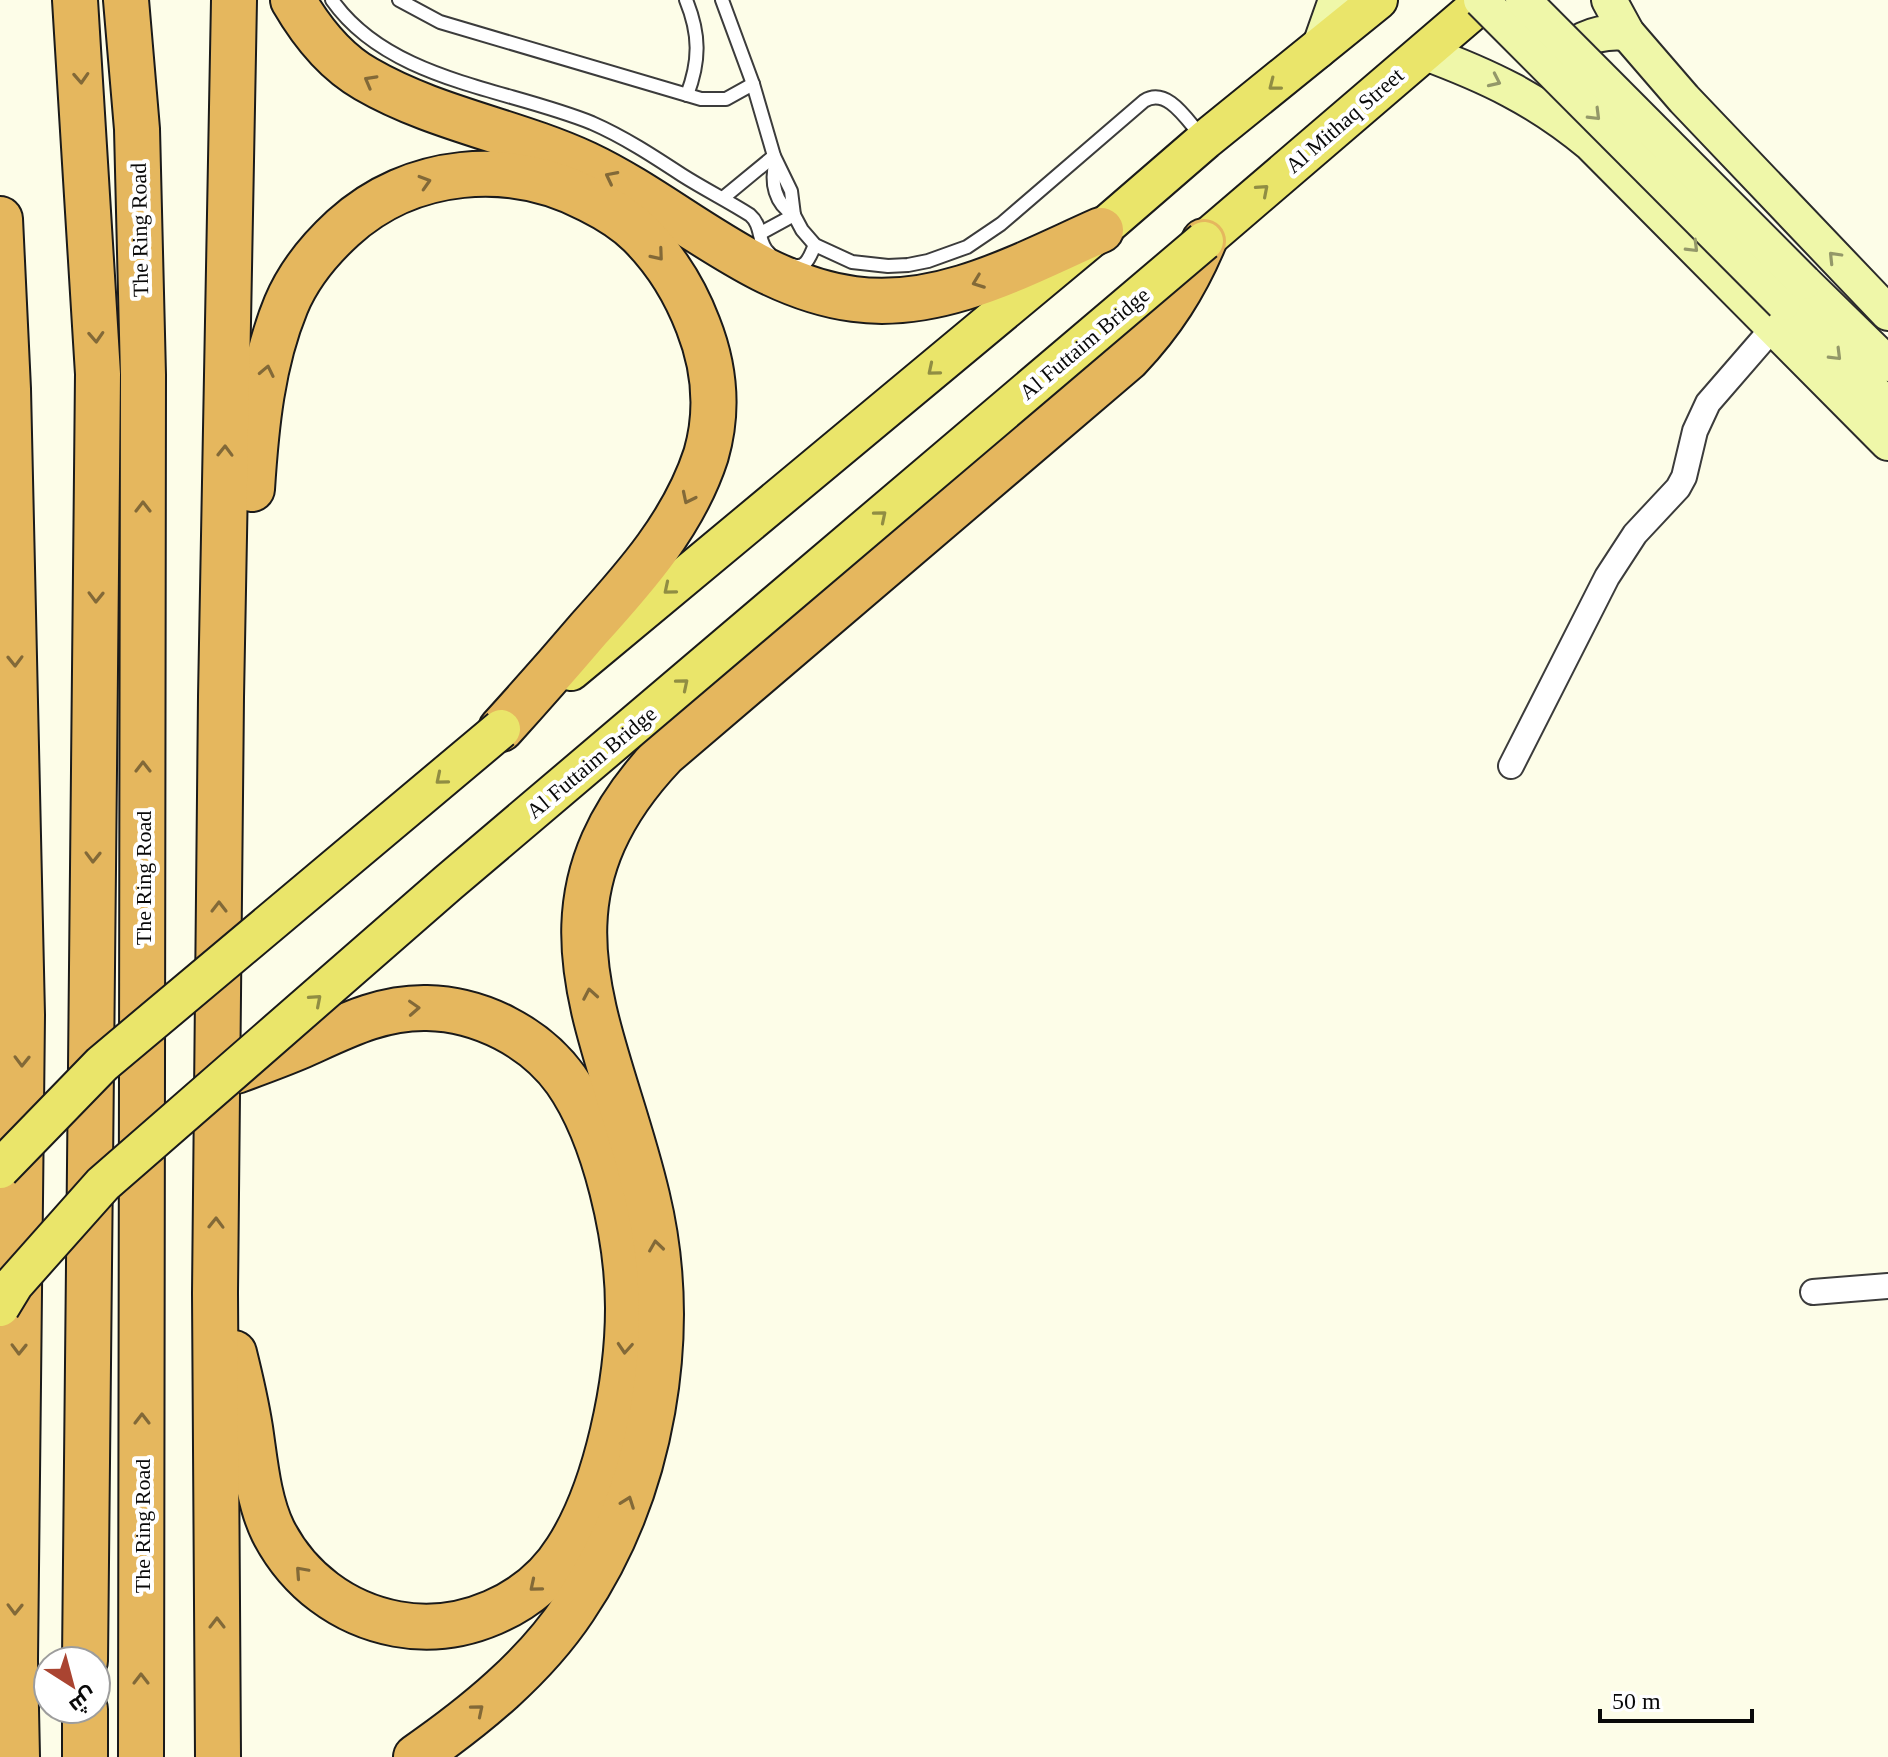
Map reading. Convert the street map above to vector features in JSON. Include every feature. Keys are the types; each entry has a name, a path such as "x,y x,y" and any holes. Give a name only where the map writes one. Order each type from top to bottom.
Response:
{"highway":[{"path":"75,0 98,374 85,1645"},
{"name":"The Ring Road","path":"126,0 137,129 143,375 141,1757"},
{"path":"218,1757 215,1293 221,697 234,0"},
{"path":"293,0 317,36 340,61 364,79 439,113 582,163 622,182 761,269 819,292 882,301 953,292 1101,230"},
{"path":"221,697 246,561 256,435 264,382 273,341 300,278 325,244 349,222 370,205 401,190 459,175 520,175 552,183 610,211 639,232 666,263 689,301 710,359 714,423 692,490 657,549 501,729"},
{"path":"0,219 10,434 22,1015 15,1661 17,1757"},
{"path":"416,1757 512,1681 573,1610 599,1568 621,1522 647,1438 660,1348 657,1252 648,1197 592,1007 583,935 595,861 610,828 625,800 664,754 1128,358 1173,304 1204,241"},
{"path":"0,948 22,1015"},
{"path":"215,1293 243,1392 262,1493 272,1528 289,1559 314,1585 343,1606 376,1620 423,1627 447,1626 482,1618 515,1602 543,1580 566,1552 597,1483 614,1421 623,1382 628,1308 624,1243 610,1185 593,1135 573,1092 544,1055 505,1029 461,1012 429,1008 398,1009 367,1016 236,1071"},
{"path":"85,1725 85,1757"}],"main road":[{"path":"1318,51 1336,0"},
{"path":"5,1160 102,1064 1205,140 1378,0"},
{"path":"1483,0 1888,406"},
{"name":"Al Mithaq Street","path":"1204,241 1483,0"},
{"path":"1523,0 1787,304 1888,443"},
{"path":"1609,0 1627,33 1684,99 1888,313"},
{"path":"1547,109 1551,74 1564,53 1599,33 1627,33"},
{"path":"1423,52 1498,82 1547,109 1787,304 1888,364"},
{"name":"Al Futtaim Bridge","path":"0,1307 14,1284 103,1184 448,883 1204,241"}],"street":[{"path":"1511,766 1607,577 1635,534 1684,477 1695,431 1708,403 1787,304"},
{"path":"1813,1292 1888,1286"}],"lane":[{"path":"332,0 363,34 390,53 420,68 589,122 632,143 756,221 767,253 795,267 805,264 815,245"},
{"path":"399,0 440,22 710,101 735,95 753,84"},
{"path":"686,0 698,38 696,67 687,95"},
{"path":"722,0 753,84 775,159 773,174 780,202 794,215 815,245 852,262 888,266 928,261 967,247 1001,224 1144,101 1154,96 1165,98 1205,140"},
{"path":"723,198 775,159"},
{"path":"761,233 794,215"}]}
